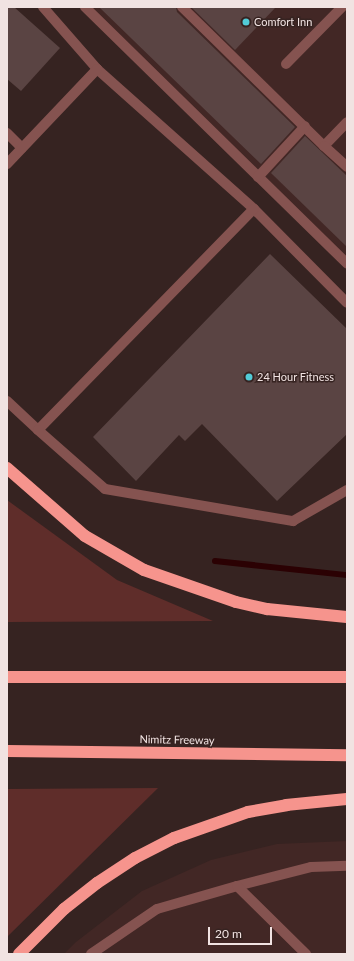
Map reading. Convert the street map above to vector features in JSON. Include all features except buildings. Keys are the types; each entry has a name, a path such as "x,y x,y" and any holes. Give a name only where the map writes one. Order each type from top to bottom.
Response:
{"highway":[{"path":"7,468 85,536 144,570 236,602 274,609 347,617"},
{"path":"7,677 347,677"},
{"name":"Nimitz Freeway","path":"7,751 347,754"},
{"path":"19,954 64,910 96,883 135,858 174,838 248,812 286,805 347,799"}],"lane":[{"path":"43,7 97,69 254,209 347,304"},
{"path":"85,7 347,264"},
{"path":"182,7 347,167"},
{"path":"286,64 342,7"},
{"path":"7,164 97,69"},
{"path":"324,146 347,122"},
{"path":"258,177 305,126"},
{"path":"7,133 22,148"},
{"path":"38,430 254,209"},
{"path":"7,401 105,489 293,521 347,490"},
{"path":"91,954 157,909 311,867 347,866"},
{"path":"237,886 306,954"}],"shaded area":[{"path":"82,7 347,7 347,265"},
{"path":"7,500 117,580 213,621 7,622"},
{"path":"158,788 7,937 7,789"},
{"path":"347,841 347,954 64,954 76,942 142,891 211,860 277,844"}],"waterway":[{"path":"215,561 347,575"}],"place":[{"name":"Comfort Inn","path":"246,22"},
{"name":"24 Hour Fitness","path":"249,377"}]}
